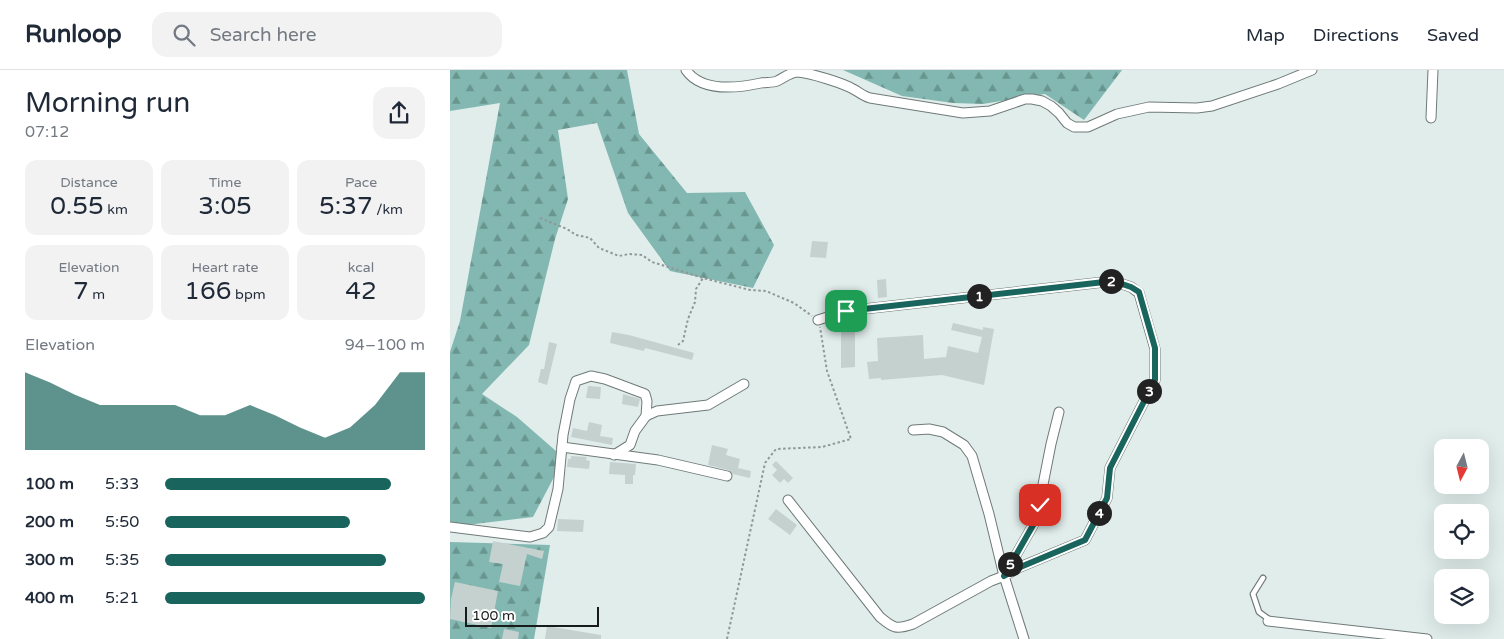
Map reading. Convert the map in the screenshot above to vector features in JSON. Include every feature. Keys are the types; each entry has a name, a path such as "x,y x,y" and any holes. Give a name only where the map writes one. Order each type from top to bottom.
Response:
{"street":[{"path":"686,70 696,80 718,87 739,87 776,82 789,74 799,72 852,88 863,96 870,98 963,113 990,111 1025,100 1036,100 1055,109 1067,123 1081,128 1097,124 1118,114 1150,107 1197,108 1212,106 1278,84 1312,70"},
{"path":"1431,118 1433,70"},
{"path":"788,500 880,617 891,626 901,628 1018,568 1085,540 1107,498 1110,468 1155,380 1155,348 1139,292 1113,281 846,311 818,320"},
{"path":"450,528 530,537 543,533 549,527 556,498 570,399 576,381 591,376 605,379 645,394 647,400 646,416 636,431 630,445 614,455"},
{"path":"646,416 657,411 708,404 744,384"},
{"path":"1004,576 1036,520 1059,412"},
{"path":"913,430 929,429 943,432 964,445 972,456 1004,576 1024,639"},
{"path":"562,447 658,460 727,476"},
{"path":"1270,622 1427,639"}],"lane":[{"path":"1263,578 1253,594 1259,612 1270,622"}],"path":[{"path":"678,345 683,341 688,319 695,302 696,289 703,278"}],"green space":[{"path":"450,70 627,70 639,134 687,193 745,192 774,245 753,288 670,271 628,213 597,123 558,130 568,199 555,239 529,345 482,394 517,417 564,458 533,517 450,527 450,352 460,321 500,103 450,111"},
{"path":"843,70 1122,70 1084,120 1045,94 983,104 953,103 902,96"},
{"path":"450,542 550,545 534,639 450,639"}],"building":[{"path":"812,241 828,242 826,258 810,257"},
{"path":"886,279 887,297 878,298 877,280"},
{"path":"953,323 983,330 983,327 994,329 984,385 942,375 881,380 881,378 869,379 867,362 878,361 877,338 923,335 924,359 946,357 948,346 978,353 982,337 951,330"},
{"path":"841,327 855,327 855,367 841,368"},
{"path":"612,332 694,353 692,360 645,348 644,351 610,343"},
{"path":"549,342 557,344 547,385 538,382 541,369 544,369"},
{"path":"588,386 601,387 600,399 586,398"},
{"path":"623,394 640,399 638,407 622,404"},
{"path":"589,422 602,425 600,436 613,438 612,445 571,437 573,428 587,431"},
{"path":"712,445 728,449 726,455 740,459 738,468 751,471 750,478 708,465"},
{"path":"571,456 587,457 586,460 590,461 589,469 567,467 568,459 571,459"},
{"path":"776,461 793,478 788,483 784,479 780,483 772,475 777,470 772,465"},
{"path":"610,462 636,464 633,484 625,484 625,475 609,474"},
{"path":"776,509 797,525 790,535 768,519"},
{"path":"558,519 584,520 583,532 557,531"},
{"path":"493,541 544,551 542,559 527,554 520,586 499,582 503,564 489,562"},
{"path":"455,582 498,591 491,628 450,619 451,599"},
{"path":"547,626 601,635 601,639 545,639"},
{"path":"504,629 519,632 518,639 502,639"}],"route":[{"path":"846,311 1113,281 1139,292 1155,348 1155,380 1110,468 1107,498 1085,540 1018,568 1004,576 1036,520 1040,505"}]}
